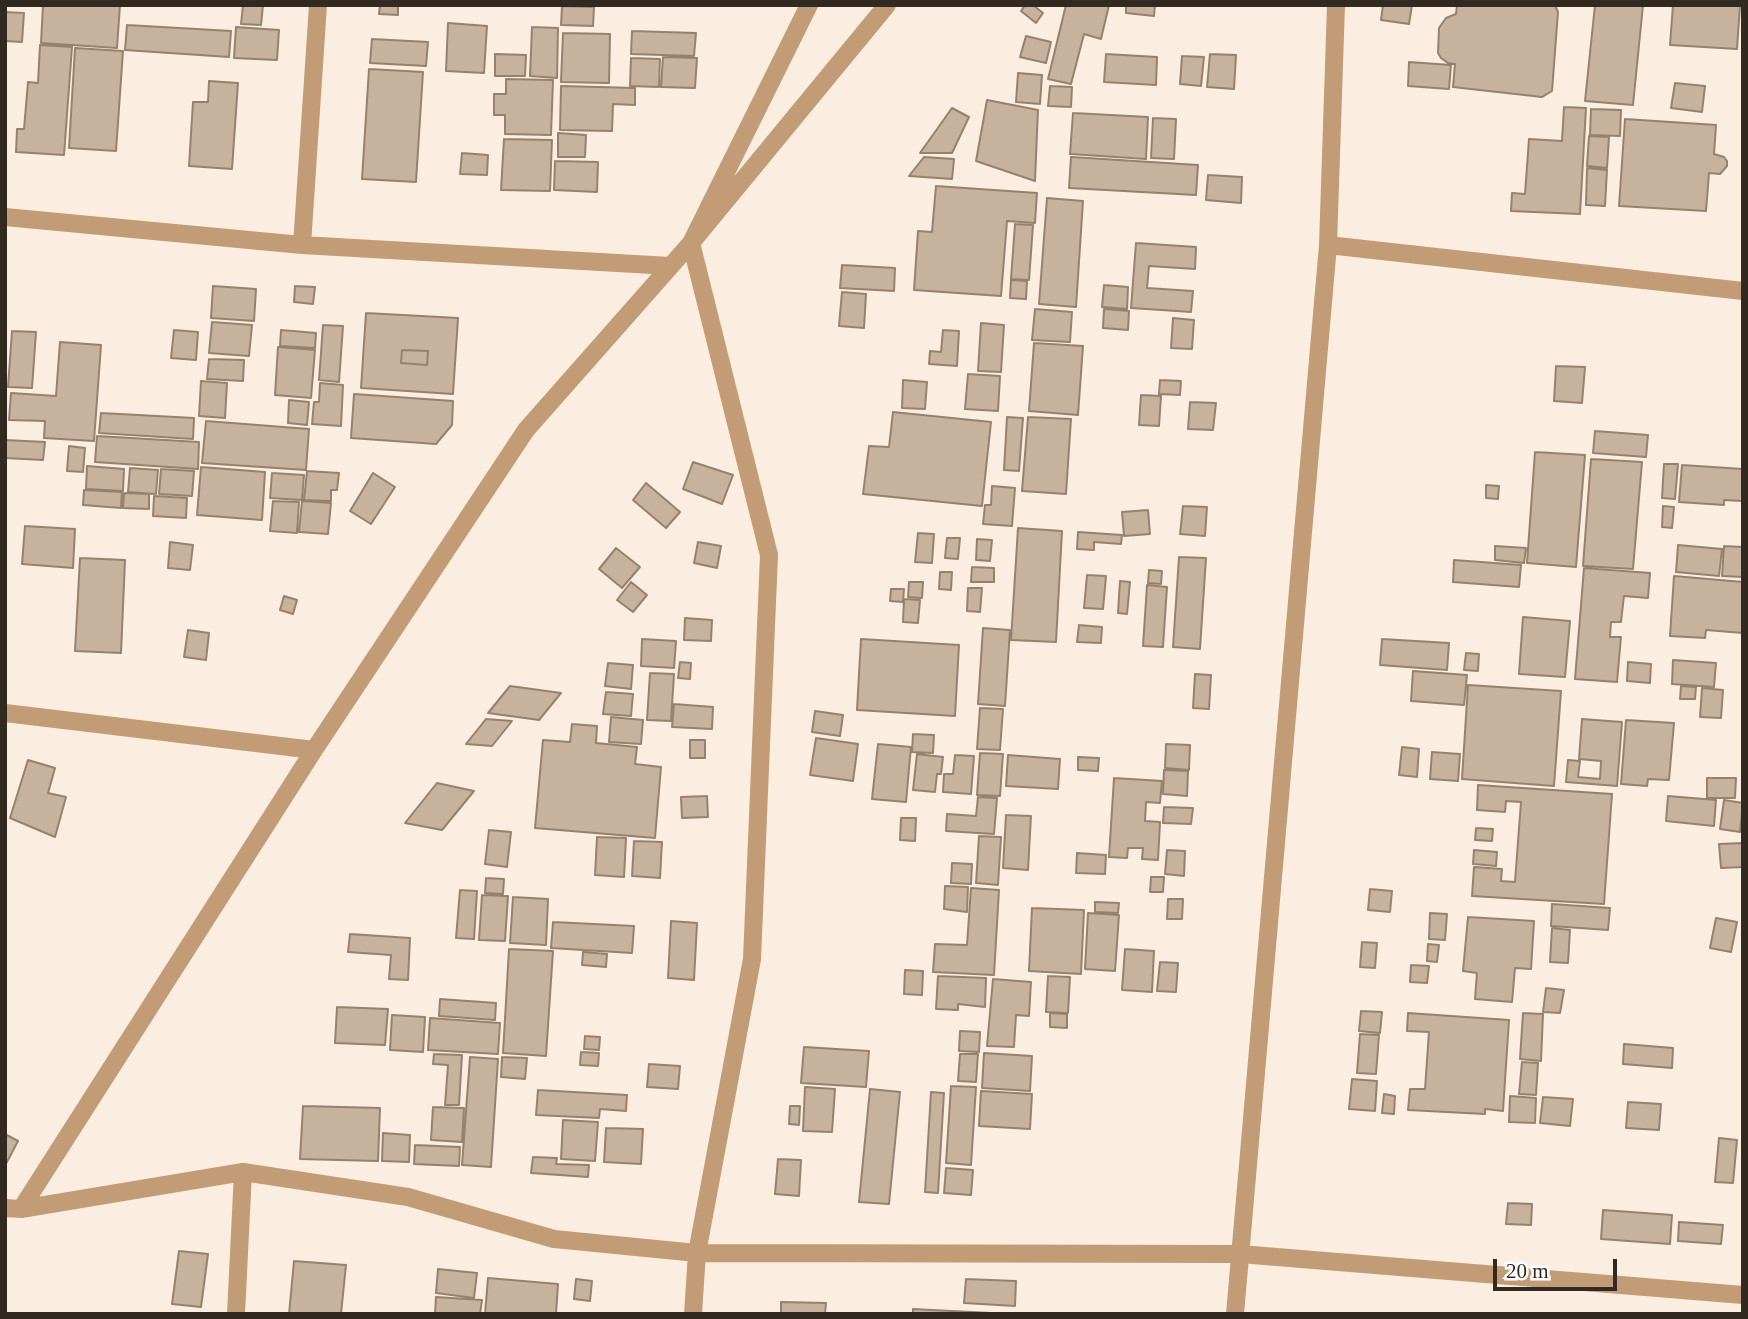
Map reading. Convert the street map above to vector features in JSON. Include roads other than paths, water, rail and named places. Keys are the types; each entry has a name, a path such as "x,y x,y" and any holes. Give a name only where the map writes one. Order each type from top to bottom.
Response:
{"street":[{"path":"302,245 318,5"},
{"path":"693,1314 696,1253 751,959 769,555 691,243 809,5"},
{"path":"13,1208 526,430 691,243 887,5"},
{"path":"1236,1314 1328,245 1336,5"},
{"path":"5,217 302,245 670,266"},
{"path":"1328,245 1743,291"},
{"path":"5,713 314,750"},
{"path":"236,1314 243,1172"},
{"path":"13,1208 243,1172 408,1197 554,1239 696,1253 1240,1254 1743,1295"}]}
